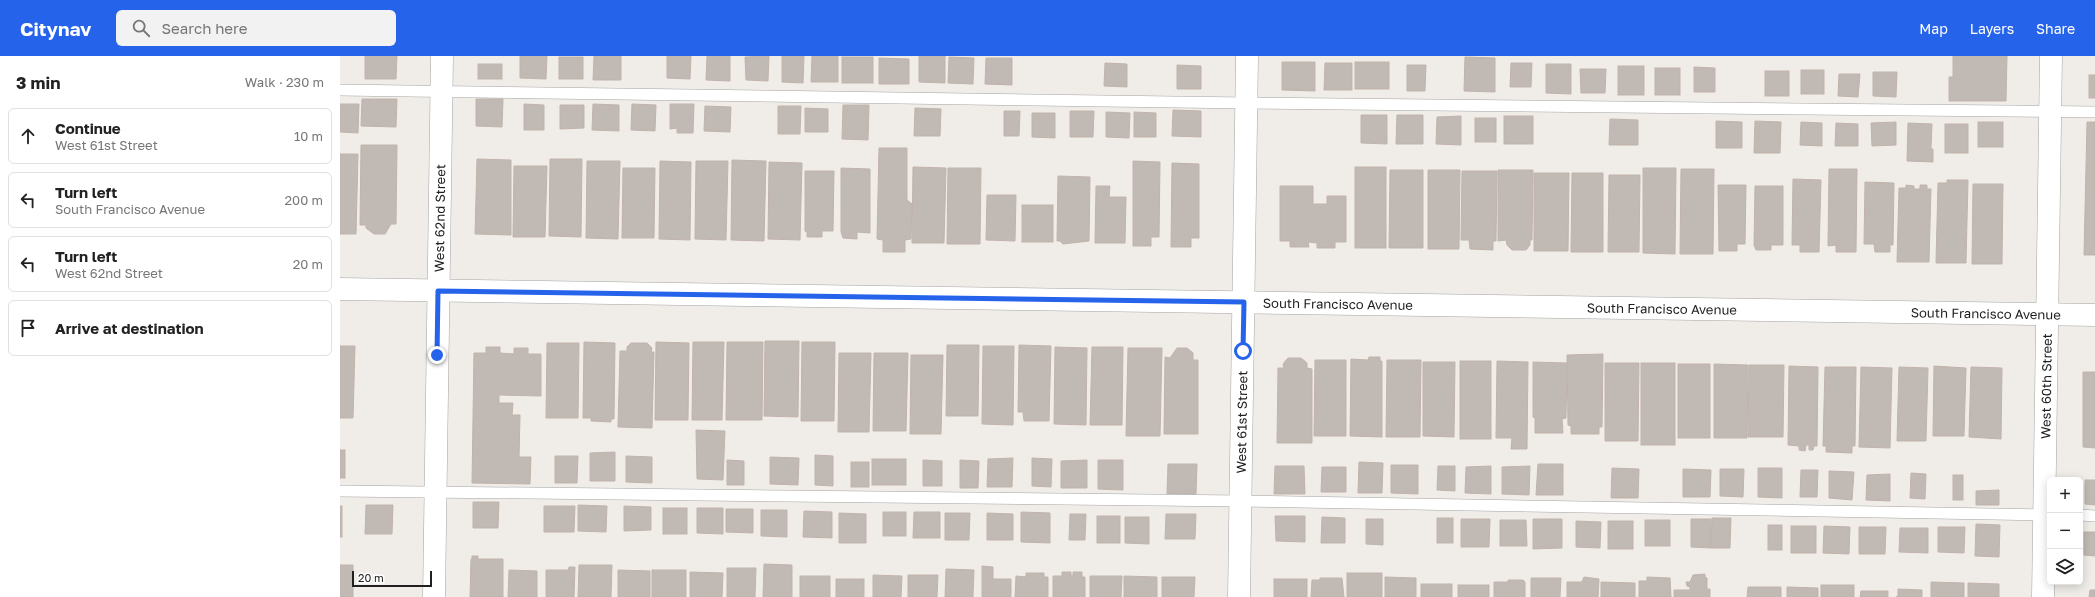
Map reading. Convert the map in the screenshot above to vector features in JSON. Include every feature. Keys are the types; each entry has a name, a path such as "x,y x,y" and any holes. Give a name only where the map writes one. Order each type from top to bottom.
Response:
{"street":[{"name":"West 62nd Street","path":"434,597 442,56"},
{"name":"West 61st Street","path":"1239,597 1247,56"},
{"name":"West 60th Street","path":"2047,513 2047,314 2051,56"},
{"name":"South Francisco Avenue","path":"340,289 2095,315"},
{"name":"West 60th Street","path":"2043,597 2047,515"}],"lane":[{"path":"340,90 1246,103 2095,112"},
{"path":"340,491 1241,501 2047,515"},
{"path":"2083,515 2095,516"}],"building":[{"path":"365,56 397,56 396,79 365,79"},
{"path":"520,56 547,56 546,79 520,78"},
{"path":"594,56 621,56 621,80 593,80"},
{"path":"667,56 691,56 690,79 667,78"},
{"path":"707,56 730,56 730,81 706,80"},
{"path":"769,56 768,81 746,80 745,57"},
{"path":"782,56 804,56 803,83 782,82"},
{"path":"812,56 838,56 838,82 811,82"},
{"path":"919,56 945,56 945,83 919,82"},
{"path":"1953,56 2007,56 2006,101 1949,101 1949,77 1953,77"},
{"path":"559,57 583,57 583,79 559,79"},
{"path":"842,57 873,57 873,83 842,83"},
{"path":"949,57 974,58 973,84 948,83"},
{"path":"1465,57 1495,58 1495,92 1464,91"},
{"path":"879,58 909,59 909,84 879,84"},
{"path":"986,58 1012,58 1012,85 985,84"},
{"path":"1282,62 1315,62 1315,91 1282,90"},
{"path":"1355,62 1389,62 1389,89 1355,89"},
{"path":"1105,63 1127,64 1127,87 1104,86"},
{"path":"1325,63 1352,63 1352,90 1324,90"},
{"path":"1511,63 1532,63 1531,87 1510,87"},
{"path":"478,64 502,64 502,79 478,79"},
{"path":"1546,64 1571,64 1571,94 1546,93"},
{"path":"1177,65 1201,66 1201,89 1177,89"},
{"path":"1407,65 1426,65 1425,91 1407,91"},
{"path":"1618,66 1644,66 1644,95 1618,95"},
{"path":"1694,67 1715,68 1715,92 1694,92"},
{"path":"1655,68 1680,68 1680,95 1655,95"},
{"path":"1580,69 1606,69 1605,93 1581,93"},
{"path":"1801,70 1824,70 1824,94 1801,94"},
{"path":"1765,71 1789,71 1789,96 1765,96"},
{"path":"1873,72 1897,72 1896,97 1873,96"},
{"path":"1839,74 1860,74 1858,97 1838,96"},
{"path":"2089,75 2095,75 2095,98 2089,98"},
{"path":"362,99 397,99 396,127 361,126"},
{"path":"476,99 503,99 502,127 476,126"},
{"path":"340,104 359,104 358,133 340,132"},
{"path":"524,104 544,105 544,130 524,130"},
{"path":"593,104 619,105 619,131 592,130"},
{"path":"632,104 656,105 655,131 631,130"},
{"path":"670,104 694,104 693,133 677,133 677,128 670,129"},
{"path":"560,105 584,105 584,128 560,129"},
{"path":"843,105 869,105 868,140 842,139"},
{"path":"705,106 731,107 730,132 704,131"},
{"path":"778,106 801,106 800,134 778,134"},
{"path":"805,108 828,109 828,132 805,132"},
{"path":"915,108 941,109 940,136 914,136"},
{"path":"1173,110 1201,111 1201,137 1172,136"},
{"path":"1004,111 1020,111 1019,136 1004,136"},
{"path":"1070,111 1094,111 1093,137 1070,137"},
{"path":"1106,112 1130,113 1129,138 1106,137"},
{"path":"1134,112 1156,113 1156,137 1134,137"},
{"path":"1032,113 1055,113 1055,138 1032,137"},
{"path":"1361,115 1387,115 1387,144 1361,143"},
{"path":"1397,115 1423,115 1423,144 1396,144"},
{"path":"1461,116 1461,145 1436,144 1437,117"},
{"path":"1504,116 1533,116 1533,144 1504,144"},
{"path":"1475,118 1496,118 1496,142 1475,142"},
{"path":"1610,119 1638,120 1638,145 1609,145"},
{"path":"1716,121 1742,122 1742,148 1716,148"},
{"path":"1755,121 1781,122 1780,153 1754,153"},
{"path":"1801,122 1822,123 1822,146 1800,145"},
{"path":"1896,122 1896,145 1872,146 1871,123"},
{"path":"1978,122 2003,122 2003,147 1978,147"},
{"path":"2087,122 2095,122 2095,255 2084,255"},
{"path":"1836,123 1858,124 1858,146 1835,146"},
{"path":"1908,123 1932,124 1931,149 1933,149 1933,162 1907,161"},
{"path":"1945,124 1968,124 1968,153 1945,153"},
{"path":"361,145 397,145 396,224 391,224 385,234 374,234 366,228 366,225 360,225"},
{"path":"879,148 907,148 907,200 912,204 911,239 905,240 905,252 883,252 883,240 877,239"},
{"path":"340,154 358,154 356,234 340,234"},
{"path":"477,159 511,160 511,235 475,234"},
{"path":"550,159 582,159 581,237 549,236"},
{"path":"732,160 766,161 764,241 731,240"},
{"path":"587,161 620,161 618,239 586,238"},
{"path":"660,161 691,162 690,240 659,239"},
{"path":"696,161 728,161 726,240 695,239"},
{"path":"1133,161 1160,162 1159,237 1151,237 1151,246 1133,246"},
{"path":"769,162 802,163 800,240 768,239"},
{"path":"1172,163 1199,164 1199,238 1191,238 1191,247 1171,247"},
{"path":"514,166 547,166 545,237 513,237"},
{"path":"913,167 946,168 944,243 912,243"},
{"path":"1355,167 1386,167 1386,248 1355,248"},
{"path":"623,168 655,168 654,238 622,238"},
{"path":"841,168 870,169 870,233 857,232 857,239 843,238 841,232"},
{"path":"948,168 981,168 980,244 947,244"},
{"path":"1643,168 1676,168 1675,254 1643,253"},
{"path":"1681,169 1714,169 1713,254 1680,254"},
{"path":"1829,169 1857,169 1856,252 1836,252 1836,245 1828,246"},
{"path":"1390,170 1423,170 1423,248 1389,248"},
{"path":"1428,170 1460,170 1459,249 1428,249"},
{"path":"1498,170 1533,170 1532,240 1530,240 1530,245 1526,250 1512,250 1507,245 1506,240 1498,241"},
{"path":"805,171 834,171 833,231 822,231 822,237 807,237 807,232 805,231"},
{"path":"1462,171 1497,171 1496,241 1493,241 1493,250 1470,249 1469,240 1461,240"},
{"path":"1534,173 1569,173 1568,251 1534,251"},
{"path":"1572,173 1603,173 1603,252 1571,252"},
{"path":"1609,175 1640,175 1639,252 1608,252"},
{"path":"1058,176 1090,177 1089,241 1063,244 1060,241 1057,241"},
{"path":"1793,179 1821,180 1819,252 1800,252 1800,245 1792,245"},
{"path":"1947,180 1968,180 1966,263 1936,263 1938,183 1947,183"},
{"path":"1865,182 1894,183 1893,245 1890,245 1890,252 1875,252 1874,244 1864,244"},
{"path":"1973,184 2003,184 2002,264 1972,264"},
{"path":"1718,185 1746,185 1745,244 1737,244 1737,251 1719,251"},
{"path":"1906,185 1914,186 1914,189 1920,189 1920,185 1927,185 1927,189 1931,189 1929,262 1897,262 1899,188 1906,188"},
{"path":"1096,186 1110,186 1109,197 1126,197 1125,243 1095,243"},
{"path":"1280,186 1313,186 1313,204 1327,204 1327,196 1346,196 1346,242 1335,242 1335,248 1317,248 1317,243 1308,242 1309,247 1290,247 1290,241 1280,241"},
{"path":"1755,186 1783,186 1783,245 1771,245 1771,250 1756,250 1754,245"},
{"path":"987,195 1016,195 1015,241 986,240"},
{"path":"1022,205 1053,205 1053,242 1022,242"},
{"path":"765,341 799,341 798,417 764,416"},
{"path":"584,342 615,343 614,419 611,419 611,422 591,421 591,418 583,418"},
{"path":"656,342 689,343 688,420 655,420"},
{"path":"693,342 724,342 722,420 692,420"},
{"path":"727,342 763,342 762,420 726,420"},
{"path":"802,342 835,342 834,421 801,421"},
{"path":"547,343 579,343 578,418 546,418"},
{"path":"631,343 647,343 652,348 651,352 654,352 652,428 618,427 620,351 627,351 627,347"},
{"path":"947,345 979,345 978,416 946,416"},
{"path":"1019,345 1051,346 1049,421 1024,421 1023,412 1018,412"},
{"path":"340,346 355,346 353,418 340,418"},
{"path":"983,346 1014,346 1013,425 982,424"},
{"path":"486,347 500,347 500,353 514,354 514,348 528,348 528,354 541,354 541,396 499,395 499,403 513,403 512,415 520,415 519,457 531,457 530,484 472,483 474,353 486,353"},
{"path":"1055,347 1087,348 1086,425 1054,424"},
{"path":"1092,347 1123,347 1122,425 1090,425"},
{"path":"1128,348 1162,348 1160,436 1126,436"},
{"path":"1177,348 1187,348 1193,353 1193,360 1198,360 1198,434 1164,434 1165,357 1170,358"},
{"path":"839,353 871,353 869,432 838,432"},
{"path":"874,353 908,353 906,431 873,431"},
{"path":"1603,354 1602,427 1599,427 1599,434 1571,434 1571,426 1568,425 1567,355"},
{"path":"911,355 943,355 941,434 910,434"},
{"path":"1369,357 1380,357 1380,361 1382,361 1382,437 1350,436 1351,359 1368,360"},
{"path":"1288,358 1301,358 1307,363 1307,368 1312,369 1312,443 1277,443 1278,368 1284,368 1283,364"},
{"path":"1315,360 1346,360 1346,436 1314,436"},
{"path":"1387,360 1421,360 1420,437 1386,437"},
{"path":"1460,361 1491,361 1491,439 1460,439"},
{"path":"1497,361 1528,362 1527,449 1511,449 1512,438 1496,438"},
{"path":"1423,362 1455,362 1454,437 1423,436"},
{"path":"1533,362 1567,363 1566,418 1562,419 1563,433 1535,433 1535,418 1533,417"},
{"path":"1605,363 1639,363 1638,441 1605,441"},
{"path":"1641,363 1675,363 1675,445 1641,445"},
{"path":"1678,364 1710,364 1710,438 1678,438"},
{"path":"1714,364 1748,365 1747,438 1714,438"},
{"path":"1749,365 1784,365 1783,437 1748,437"},
{"path":"1789,366 1818,367 1817,446 1814,446 1813,450 1809,450 1809,445 1806,445 1805,451 1799,450 1799,446 1788,445"},
{"path":"1934,366 1966,368 1964,436 1933,436"},
{"path":"1825,367 1856,367 1855,446 1852,446 1852,453 1826,452 1826,446 1823,446"},
{"path":"1861,367 1892,368 1890,448 1859,447"},
{"path":"1899,367 1928,368 1926,441 1897,441"},
{"path":"1971,367 2002,368 2001,439 1969,437"},
{"path":"2083,372 2095,372 2095,448 2083,447"},
{"path":"696,430 725,431 723,480 697,479"},
{"path":"340,450 345,450 345,478 340,478"},
{"path":"615,452 615,481 590,481 590,453"},
{"path":"815,455 833,456 833,486 815,485"},
{"path":"555,456 578,456 577,483 555,483"},
{"path":"626,456 652,457 652,483 626,482"},
{"path":"770,457 799,458 798,485 770,484"},
{"path":"1013,458 1012,487 987,487 988,459"},
{"path":"1032,458 1052,459 1051,487 1032,486"},
{"path":"872,459 906,459 906,485 872,485"},
{"path":"727,460 744,461 744,485 727,485"},
{"path":"923,460 942,461 942,486 923,486"},
{"path":"960,460 979,461 978,488 960,488"},
{"path":"1087,460 1087,488 1061,488 1061,461"},
{"path":"1098,460 1123,460 1123,490 1098,489"},
{"path":"851,462 869,462 869,487 851,487"},
{"path":"1359,462 1383,463 1382,493 1358,493"},
{"path":"1168,464 1197,464 1196,494 1167,494"},
{"path":"1538,464 1563,464 1563,495 1536,495"},
{"path":"1391,465 1418,465 1418,494 1391,493"},
{"path":"1275,466 1304,466 1305,494 1274,494"},
{"path":"1438,466 1455,466 1455,491 1437,490"},
{"path":"1491,466 1491,494 1465,493 1466,467"},
{"path":"1530,466 1529,495 1502,494 1502,467"},
{"path":"1322,467 1346,467 1346,492 1321,492"},
{"path":"1612,468 1639,469 1638,498 1611,498"},
{"path":"1758,468 1782,468 1782,498 1758,497"},
{"path":"1683,469 1711,470 1710,497 1683,497"},
{"path":"1720,469 1744,469 1743,497 1720,496"},
{"path":"1801,470 1818,470 1817,497 1800,497"},
{"path":"1829,471 1854,472 1852,500 1829,498"},
{"path":"1911,473 1926,474 1925,499 1910,498"},
{"path":"1890,474 1890,501 1866,500 1867,475"},
{"path":"1953,475 1963,475 1963,500 1953,500"},
{"path":"2085,480 2095,480 2095,505 2085,504"},
{"path":"1999,490 1999,505 1976,505 1976,491"},
{"path":"473,502 499,502 498,528 473,528"},
{"path":"366,505 393,505 392,534 365,534"},
{"path":"578,505 607,506 606,532 578,531"},
{"path":"340,506 342,506 342,537 340,537"},
{"path":"544,506 575,506 574,532 544,532"},
{"path":"624,506 651,507 651,530 624,531"},
{"path":"663,508 687,508 687,534 663,534"},
{"path":"697,508 723,508 723,534 697,533"},
{"path":"726,509 753,509 753,533 726,532"},
{"path":"761,510 787,510 787,537 761,536"},
{"path":"804,511 832,512 832,538 803,537"},
{"path":"883,512 906,512 906,536 883,536"},
{"path":"914,512 940,512 940,538 913,538"},
{"path":"1021,512 1050,513 1050,543 1021,542"},
{"path":"839,513 866,514 866,543 839,543"},
{"path":"945,513 970,513 969,540 945,540"},
{"path":"987,513 1013,514 1013,540 987,540"},
{"path":"1070,514 1086,514 1085,540 1069,540"},
{"path":"1166,514 1196,514 1195,539 1165,539"},
{"path":"1097,516 1120,516 1120,543 1097,543"},
{"path":"1275,516 1305,516 1305,542 1276,541"},
{"path":"1125,517 1149,517 1149,544 1125,543"},
{"path":"1322,517 1345,518 1345,543 1321,543"},
{"path":"1437,518 1453,518 1453,543 1437,543"},
{"path":"1712,518 1731,518 1730,548 1711,548"},
{"path":"1366,519 1383,519 1383,545 1366,544"},
{"path":"1461,519 1490,519 1489,547 1461,547"},
{"path":"1533,519 1562,519 1562,548 1533,549"},
{"path":"1691,519 1711,519 1711,548 1691,547"},
{"path":"1500,520 1526,520 1527,546 1500,546"},
{"path":"1645,520 1670,520 1670,546 1645,546"},
{"path":"1576,521 1601,522 1600,548 1576,547"},
{"path":"1608,521 1633,521 1633,549 1608,549"},
{"path":"1976,524 2000,525 1999,557 1975,556"},
{"path":"1768,525 1782,525 1782,550 1768,550"},
{"path":"1791,526 1816,526 1816,553 1791,553"},
{"path":"1824,526 1850,527 1849,554 1823,553"},
{"path":"1859,527 1886,527 1885,554 1859,554"},
{"path":"1938,527 1965,527 1964,553 1938,552"},
{"path":"1900,528 1928,528 1928,553 1899,552"},
{"path":"2084,532 2095,532 2095,556 2084,555"},
{"path":"472,556 478,556 478,559 503,559 503,597 470,597"},
{"path":"764,564 792,565 792,597 763,597"},
{"path":"340,565 353,565 353,597 340,597"},
{"path":"579,565 612,565 611,597 578,597"},
{"path":"982,566 993,567 993,579 1011,579 1011,597 982,597"},
{"path":"569,567 575,567 574,597 546,597 546,570 568,570"},
{"path":"727,568 756,568 755,597 727,597"},
{"path":"946,569 974,570 973,597 945,597"},
{"path":"509,570 537,571 537,597 508,597"},
{"path":"618,570 650,571 650,597 618,597"},
{"path":"652,570 686,570 686,597 652,597"},
{"path":"690,572 723,573 722,597 690,597"},
{"path":"1062,572 1071,572 1071,576 1073,576 1073,572 1082,572 1082,577 1085,577 1085,597 1053,597 1053,576 1062,576"},
{"path":"1026,573 1044,573 1044,577 1048,577 1048,597 1015,597 1016,576 1026,577"},
{"path":"1347,573 1382,573 1382,597 1347,597"},
{"path":"1705,574 1705,577 1707,578 1707,589 1710,589 1710,597 1674,597 1674,590 1690,590 1690,587 1687,586 1686,582 1690,582 1693,575"},
{"path":"873,575 902,576 901,597 873,597"},
{"path":"908,575 938,575 937,597 908,597"},
{"path":"800,576 830,576 830,597 800,597"},
{"path":"1090,576 1122,576 1121,597 1090,597"},
{"path":"1124,576 1157,577 1157,597 1124,597"},
{"path":"1162,577 1195,577 1194,597 1162,597"},
{"path":"1385,577 1416,578 1416,597 1385,597"},
{"path":"1584,577 1599,579 1598,597 1567,597 1567,582 1582,582"},
{"path":"1647,577 1670,578 1671,597 1639,597 1639,581 1647,581"},
{"path":"1320,578 1342,578 1344,597 1311,597 1312,580 1320,580"},
{"path":"1531,578 1561,578 1560,597 1531,597"},
{"path":"836,579 864,579 864,597 836,597"},
{"path":"1274,579 1307,579 1307,597 1274,597"},
{"path":"1508,580 1523,580 1525,582 1525,597 1494,597 1494,582 1508,582"},
{"path":"1601,582 1635,583 1635,597 1601,597"},
{"path":"1931,582 1964,583 1964,597 1931,597"},
{"path":"1968,583 1999,584 1999,597 1968,597"},
{"path":"1421,584 1452,584 1452,597 1421,597"},
{"path":"1458,585 1489,585 1489,597 1458,597"},
{"path":"1821,585 1854,585 1854,597 1821,597"},
{"path":"1748,587 1781,587 1781,597 1747,597"},
{"path":"1787,587 1818,588 1818,597 1787,597"},
{"path":"1898,589 1922,590 1922,597 1896,597 1898,596"},
{"path":"2090,590 2095,590 2095,597 2089,597"},
{"path":"1861,591 1888,591 1888,597 1860,597"}],"route":[{"path":"437,355 438,291 1244,302 1243,351"}]}
